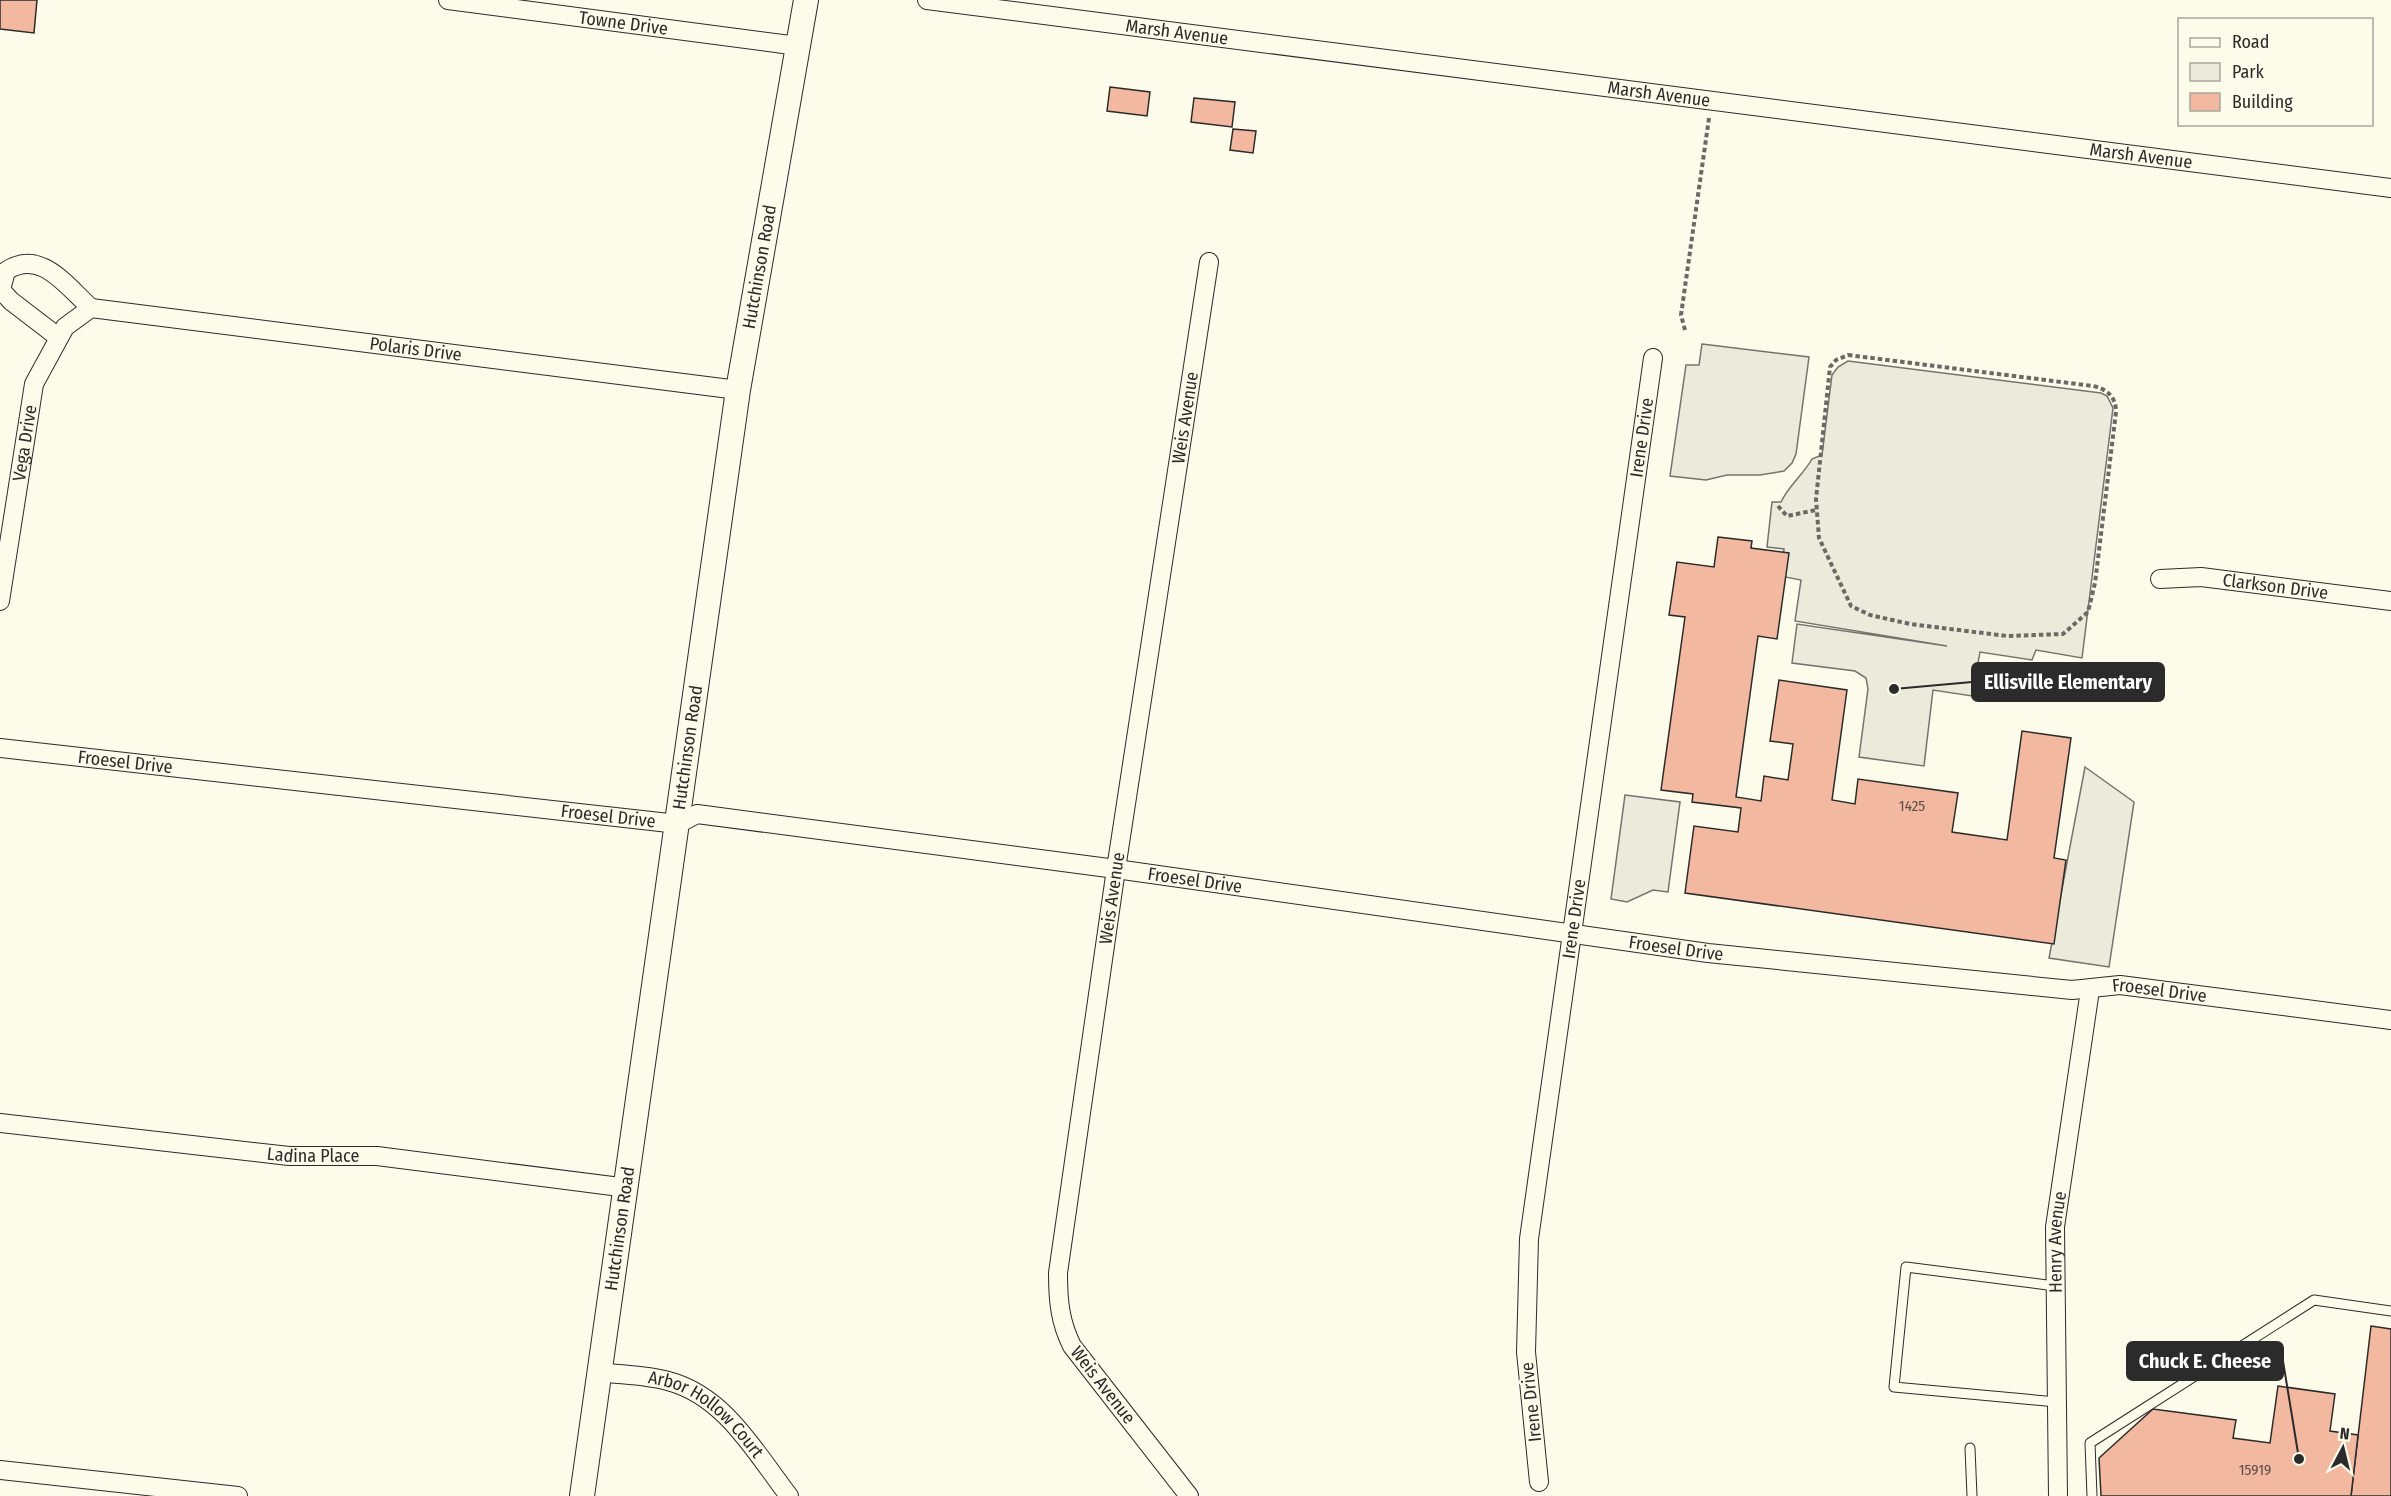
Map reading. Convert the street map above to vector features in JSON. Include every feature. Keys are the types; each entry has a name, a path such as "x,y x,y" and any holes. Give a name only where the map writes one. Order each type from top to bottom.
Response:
{"street":[{"name":"Towne Drive","path":"448,0 798,46"},
{"name":"Hutchinson Road","path":"582,1496 628,1188 738,390 806,0"},
{"name":"Marsh Avenue","path":"927,0 2391,188"},
{"path":"24,262 42,266 91,308 61,332 11,301 1,290 6,271 24,262"},
{"name":"Weis Avenue","path":"1189,1496 1072,1346 1062,1326 1058,1300 1058,1273 1116,869 1209,262"},
{"name":"Polaris Drive","path":"91,308 738,390"},
{"name":"Vega Drive","path":"0,601 8,494 34,384 61,332"},
{"name":"Irene Drive","path":"1539,1482 1526,1352 1528,1239 1653,358"},
{"name":"Clarkson Drive","path":"2160,579 2201,577 2391,601"},
{"name":"Froesel Drive","path":"0,748 678,824 697,814 1116,869 1708,953 2090,990 2120,985 2391,1020"},
{"name":"Henry Avenue","path":"2058,1496 2055,1227 2090,990"},
{"name":"Ladina Place","path":"0,1123 289,1156 377,1156 628,1188"},
{"name":"Arbor Hollow Court","path":"599,1372 667,1381 695,1391 720,1408 789,1496"},
{"path":"0,1470 238,1496"}],"lane":[{"path":"2055,1286 1906,1267 1894,1387 2056,1402"},
{"path":"2092,1496 2090,1443 2314,1300 2391,1311"},
{"path":"1970,1448 1972,1496"}],"path":[{"path":"1685,330 1680,315 1710,112"},
{"path":"1848,355 2093,386 2103,388 2116,403 2095,584 2088,612 2063,634 2007,636 1910,624 1870,615 1851,606 1819,538 1816,510 1830,367 1836,360 1848,355"},
{"path":"1778,506 1787,516 1816,510"}],"green space":[{"path":"1848,361 2101,393 2107,396 2113,408 2082,658 2036,650 2032,660 1980,652 1972,696 1933,690 1924,766 1859,757 1868,689 1866,678 1855,671 1792,663 1797,624 1947,646 1795,621 1801,580 1780,576 1784,549 1767,547 1772,502 1781,502 1812,459 1822,455 1832,375 1838,367"}],"shaded area":[{"path":"1702,344 1809,357 1796,454 1792,463 1784,471 1760,475 1727,475 1706,480 1670,476 1686,365 1699,365"},
{"path":"2085,767 2134,802 2109,967 2049,958"},
{"path":"1625,795 1680,802 1668,892 1653,890 1627,902 1611,899"}],"building":[{"path":"0,0 37,0 34,33 0,29"},
{"path":"1110,87 1150,92 1147,116 1107,111"},
{"path":"1194,98 1235,102 1232,127 1191,122"},
{"path":"1233,129 1256,131 1253,153 1230,150"},
{"path":"1718,537 1752,541 1751,548 1789,553 1777,639 1758,636 1736,797 1761,801 1764,776 1788,780 1793,744 1770,741 1779,680 1847,690 1832,800 1855,804 1858,779 1958,793 1952,832 2007,840 2022,731 2071,738 2054,858 2066,860 2054,944 1685,893 1694,826 1738,832 1741,808 1692,802 1693,794 1661,790 1685,617 1669,615 1677,562 1714,567"},
{"path":"2371,1326 2391,1329 2391,1496 2351,1496"},
{"path":"2278,1386 2335,1394 2330,1431 2358,1435 2351,1496 2101,1496 2099,1458 2153,1409 2236,1420 2233,1438 2270,1443"}],"place":[{"name":"Ellisville Elementary","path":"1894,689"},
{"name":"Chuck E. Cheese","path":"2299,1459"}]}
